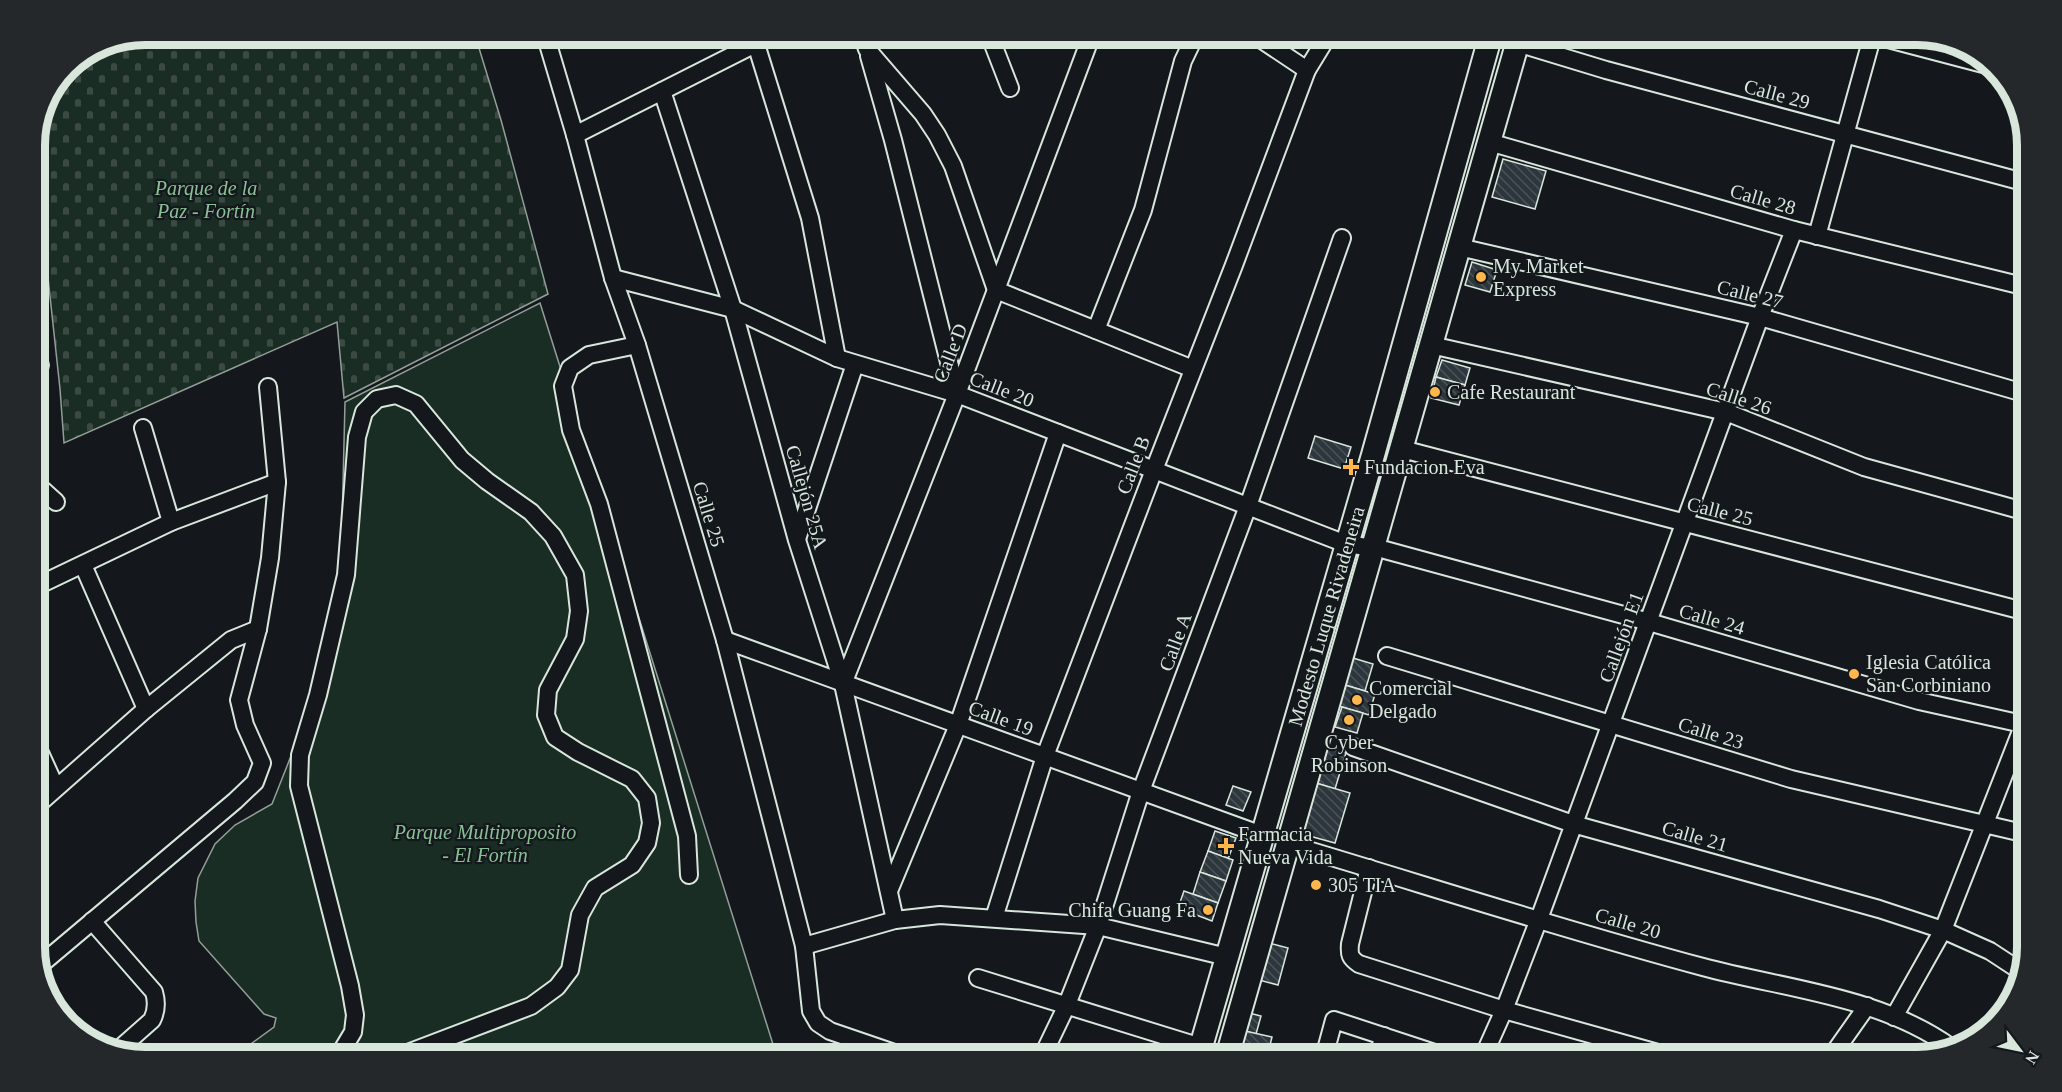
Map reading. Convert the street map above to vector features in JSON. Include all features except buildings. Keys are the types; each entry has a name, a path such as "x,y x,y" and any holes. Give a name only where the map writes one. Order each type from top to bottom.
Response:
{"street":[{"name":"Calle 25","path":"549,45 612,278 637,345 725,640 804,946 811,1011 818,1023 830,1031 875,1047"},
{"path":"575,135 754,45"},
{"path":"756,45 810,218 837,358"},
{"path":"865,45 896,152 957,394"},
{"path":"866,45 923,114 937,135 953,166 996,290 1193,369"},
{"path":"993,45 1010,88"},
{"name":"Calle D","path":"843,684 957,394 1085,45"},
{"path":"1096,330 1143,210 1183,62 1191,45"},
{"path":"1270,45 1307,70"},
{"name":"Calle B","path":"994,918 1045,756 1307,70 1322,45"},
{"name":"Modesto Luque Rivadeneira","path":"1201,1047 1312,658 1373,455 1488,45"},
{"name":"Modesto Luque Rivadeneira","path":"1230,1047 1333,690 1380,549 1387,502 1517,45"},
{"name":"Calle 29","path":"1536,45 1606,70 2017,180"},
{"path":"1817,236 1869,45"},
{"path":"1910,45 1970,60"},
{"name":"Callejón 25A","path":"662,91 733,309 797,540 843,684 895,920"},
{"name":"Calle 28","path":"1489,142 1794,230 2017,285"},
{"name":"Callejón E1","path":"1488,1047 1539,919 1760,316 1794,230"},
{"name":"Calle A","path":"1047,1047 1066,1007 1098,926 1141,791 1248,506 1342,238"},
{"name":"Calle 27","path":"1459,247 1760,316 2017,391"},
{"name":"Calle 20","path":"612,278 733,309 837,358 957,394 1346,544 1380,549"},
{"path":"637,345 588,356 570,368 563,386 571,430 599,504 687,836 690,875"},
{"name":"Calle 26","path":"1431,345 1725,412 1864,466 2017,509"},
{"path":"797,540 855,364"},
{"path":"46,960 255,782 262,763 245,725 239,700 258,629 270,558 277,482 268,387"},
{"path":"344,1047 353,1032 355,1015 350,986 298,786 300,755 318,695 346,575 357,437 364,412 377,399 396,395 416,404 462,460 487,482 531,512 553,536 574,575 579,611 574,639 548,690 546,715 555,737 578,752 632,779 647,798 651,823 647,843 632,865 595,888 580,915 570,970 557,987 531,1006 425,1047"},
{"path":"143,428 171,522"},
{"path":"889,891 958,724 1058,433"},
{"name":"Calle 25","path":"1402,449 2017,609"},
{"path":"1373,455 1376,476 1371,496 1387,502"},
{"path":"45,582 171,522 277,482"},
{"path":"45,492 56,502"},
{"name":"Calle 24","path":"1380,549 1648,622 1919,700 2017,720"},
{"path":"83,565 146,709"},
{"path":"45,798 146,709 231,640 258,629"},
{"name":"Calle 19","path":"725,640 1262,835"},
{"name":"Calle 23","path":"1387,656 1791,779 2017,832"},
{"path":"1312,658 1329,664 1328,682 1333,690"},
{"path":"1894,1017 1943,930 2017,746"},
{"name":"Calle 21","path":"1353,747 1573,824 1879,909 1943,930 1989,951 2015,967"},
{"path":"45,764 56,788"},
{"name":"Calle 20","path":"1288,844 1703,967 1867,1006 1894,1017 1944,1044"},
{"path":"1369,868 1350,944 1351,959 1359,964 1504,1010 1634,1047"},
{"path":"804,946 895,920 940,915 1098,926 1227,957"},
{"path":"92,921 154,992 157,1002 156,1013 152,1020 124,1045"},
{"path":"978,978 1185,1047"},
{"path":"1839,1047 1867,1006"},
{"path":"1327,1047 1334,1020 1416,1047"},
{"path":"1380,1047 1384,1036"}],"green space":[{"name":"Parque de la Paz - Fortín","path":"145,45 478,45 501,120 548,294 344,398 337,322 64,443 45,250 45,139 48,119 55,101 79,70 95,58 113,50"},
{"name":"Parque Multiproposito - El Fortín","path":"540,303 774,1047 247,1047 274,1027 276,1018 264,1014 199,941 195,901 198,878 215,844 235,825 272,804 308,713 341,566 345,402"}],"place":[{"name":"My Market Express","path":"1481,277"},
{"name":"Cafe Restaurant","path":"1435,392"},
{"name":"Fundacion Eva","path":"1351,467"},
{"name":"Iglesia Católica San Corbiniano","path":"1854,674"},
{"name":"Comercial Delgado","path":"1357,700"},
{"name":"Cyber Robinson","path":"1349,720"},
{"name":"Farmacia Nueva Vida","path":"1226,846"},
{"name":"305 TIA","path":"1316,885"},
{"name":"Chifa Guang Fa","path":"1208,910"}]}
